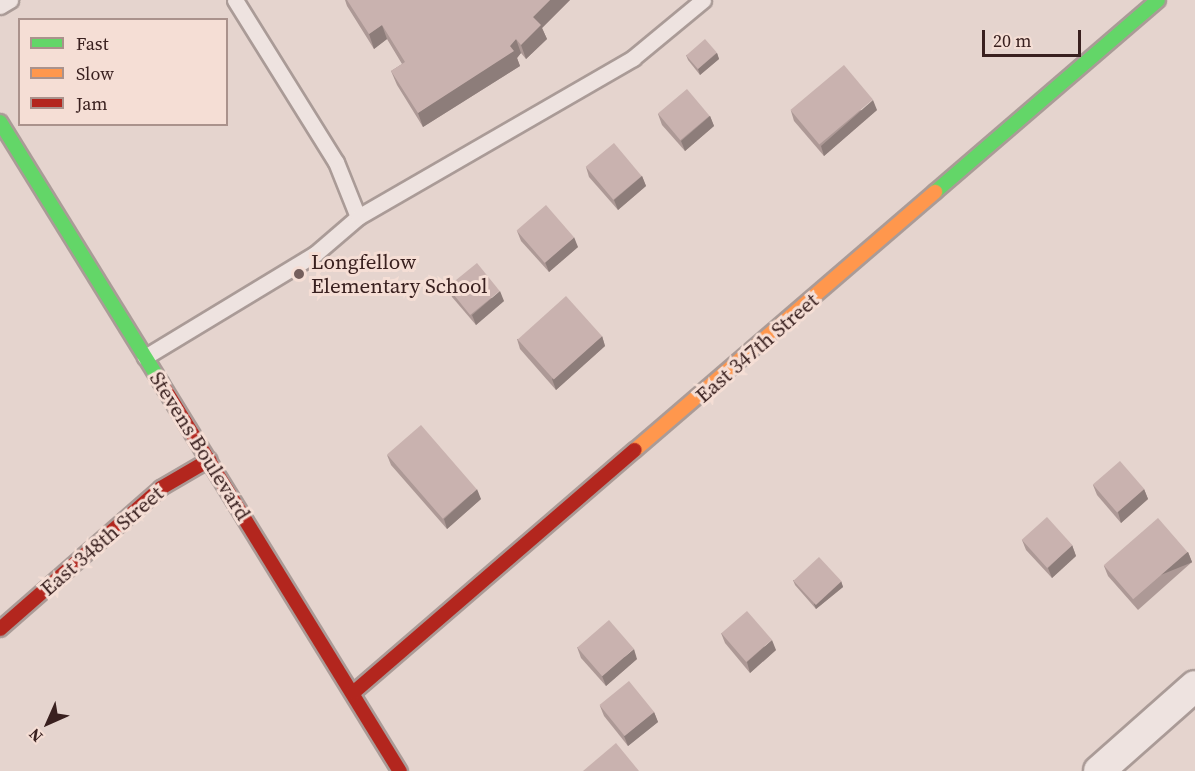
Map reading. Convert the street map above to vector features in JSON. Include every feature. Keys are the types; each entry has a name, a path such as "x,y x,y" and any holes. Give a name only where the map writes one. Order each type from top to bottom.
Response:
{"street":[{"name":"East 347th Street","path":"353,693 1158,0"},
{"name":"Stevens Boulevard","path":"0,122 400,771"},
{"name":"East 348th Street","path":"0,629 161,488 209,460"},
{"path":"1099,771 1195,686"}],"lane":[{"path":"0,6 10,0"},
{"path":"235,0 336,162 358,217"},
{"path":"145,357 315,254 358,217 633,58 703,0"}],"building":[{"path":"347,0 550,0 533,17 541,25 521,45 516,39 510,46 514,51 418,113 391,71 405,62 382,25 369,34"},
{"path":"705,39 717,53 698,69 686,55"},
{"path":"844,65 873,99 819,144 790,110"},
{"path":"687,89 709,116 680,140 658,113"},
{"path":"614,143 642,176 613,200 586,167"},
{"path":"546,205 574,237 545,263 517,231"},
{"path":"477,263 500,291 470,315 447,287"},
{"path":"566,296 602,336 554,380 518,339"},
{"path":"421,425 477,489 443,519 387,455"},
{"path":"1120,461 1144,489 1117,513 1093,485"},
{"path":"1047,517 1072,545 1047,568 1022,540"},
{"path":"1158,518 1188,552 1133,599 1104,565"},
{"path":"819,557 842,581 816,605 793,581"},
{"path":"747,611 772,640 746,662 721,633"},
{"path":"609,620 634,649 602,676 577,648"},
{"path":"629,681 654,712 625,736 599,705"},
{"path":"616,743 639,771 583,771"}],"traffic: fast":[{"path":"935,192 1158,0"},
{"path":"0,122 161,383"}],"traffic: slow":[{"path":"635,450 935,192"}],"traffic: jam":[{"path":"161,383 400,771"},
{"path":"353,693 635,450"},
{"path":"0,629 161,488 209,460"}],"place":[{"name":"Longfellow Elementary School","path":"299,274"}]}
